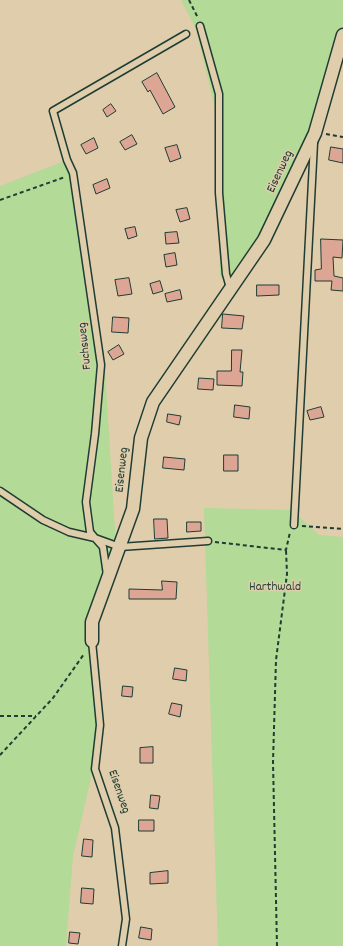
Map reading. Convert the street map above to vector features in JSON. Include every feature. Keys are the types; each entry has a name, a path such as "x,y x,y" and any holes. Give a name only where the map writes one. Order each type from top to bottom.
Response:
{"street":[{"name":"Eisenweg","path":"92,641 92,622 107,576 120,547 133,510 140,438 153,402 264,240 315,133 343,35"}],"lane":[{"path":"200,26 219,94 219,193 226,274 231,289"},
{"name":"Fuchsweg","path":"107,576 103,547 90,532 86,502 95,434 101,366 73,173 67,160 53,111 186,34"},
{"path":"294,525 315,133"},
{"path":"0,491 43,520 69,532 95,538 120,547 208,541"},
{"name":"Eisenweg","path":"92,641 100,725 95,769 115,828 126,920 122,946"}],"path":[{"path":"189,0 200,26"},
{"path":"315,133 343,137"},
{"path":"0,200 73,173"},
{"path":"277,946 273,762 276,660 287,574 286,550 291,528 294,525 343,529"},
{"path":"208,541 286,550"},
{"path":"0,755 36,716 73,671 92,641"},
{"path":"0,716 36,716"}],"green space":[{"path":"181,0 343,0 343,24 312,129 272,217 229,286 220,276 215,108 196,29"},
{"path":"67,160 105,370 116,547 90,624 97,726 93,769 73,856 66,946 0,946 0,186"},
{"name":"Harthwald","path":"204,508 292,510 319,535 343,537 343,946 218,946"}],"building":[{"path":"157,73 175,107 163,114 150,90 148,92 142,82"},
{"path":"111,104 116,111 107,117 103,110"},
{"path":"132,135 137,144 125,150 120,142"},
{"path":"94,138 98,148 86,154 81,145"},
{"path":"177,145 181,158 170,162 165,148"},
{"path":"331,147 343,149 343,163 329,160"},
{"path":"107,179 110,188 96,194 93,185"},
{"path":"187,208 190,219 180,222 176,210"},
{"path":"135,227 137,236 128,239 125,229"},
{"path":"177,232 179,243 166,244 165,233"},
{"path":"321,239 343,240 342,258 333,257 334,276 343,278 343,291 331,290 332,281 315,281 315,270 321,269"},
{"path":"175,253 177,265 166,267 164,255"},
{"path":"129,278 132,294 118,296 115,280"},
{"path":"160,281 163,291 153,294 150,284"},
{"path":"257,285 279,285 279,295 257,296"},
{"path":"180,290 182,299 167,302 165,294"},
{"path":"223,314 244,316 242,329 222,328"},
{"path":"113,317 129,318 128,333 112,332"},
{"path":"119,345 124,354 113,360 108,352"},
{"path":"232,350 242,350 240,372 243,372 242,386 217,385 217,371 231,371"},
{"path":"199,378 214,379 213,390 198,389"},
{"path":"235,405 250,407 249,419 234,417"},
{"path":"321,407 324,417 310,420 307,411"},
{"path":"168,414 181,416 179,425 167,422"},
{"path":"224,455 238,455 238,471 224,471"},
{"path":"164,457 185,459 184,470 163,468"},
{"path":"154,519 167,519 168,538 155,539"},
{"path":"187,522 201,522 201,531 187,532"},
{"path":"162,581 177,582 176,599 129,599 129,589 162,590"},
{"path":"175,668 187,670 186,681 173,679"},
{"path":"123,686 133,687 132,697 122,696"},
{"path":"172,703 182,705 180,717 169,714"},
{"path":"153,747 153,763 140,763 140,748"},
{"path":"151,795 160,796 158,809 150,808"},
{"path":"139,820 154,820 154,831 139,831"},
{"path":"84,839 93,840 92,857 82,856"},
{"path":"168,871 168,883 150,884 150,873"},
{"path":"82,888 94,889 93,904 81,903"},
{"path":"141,927 152,929 151,940 139,938"},
{"path":"70,932 80,933 78,944 69,943"}]}
